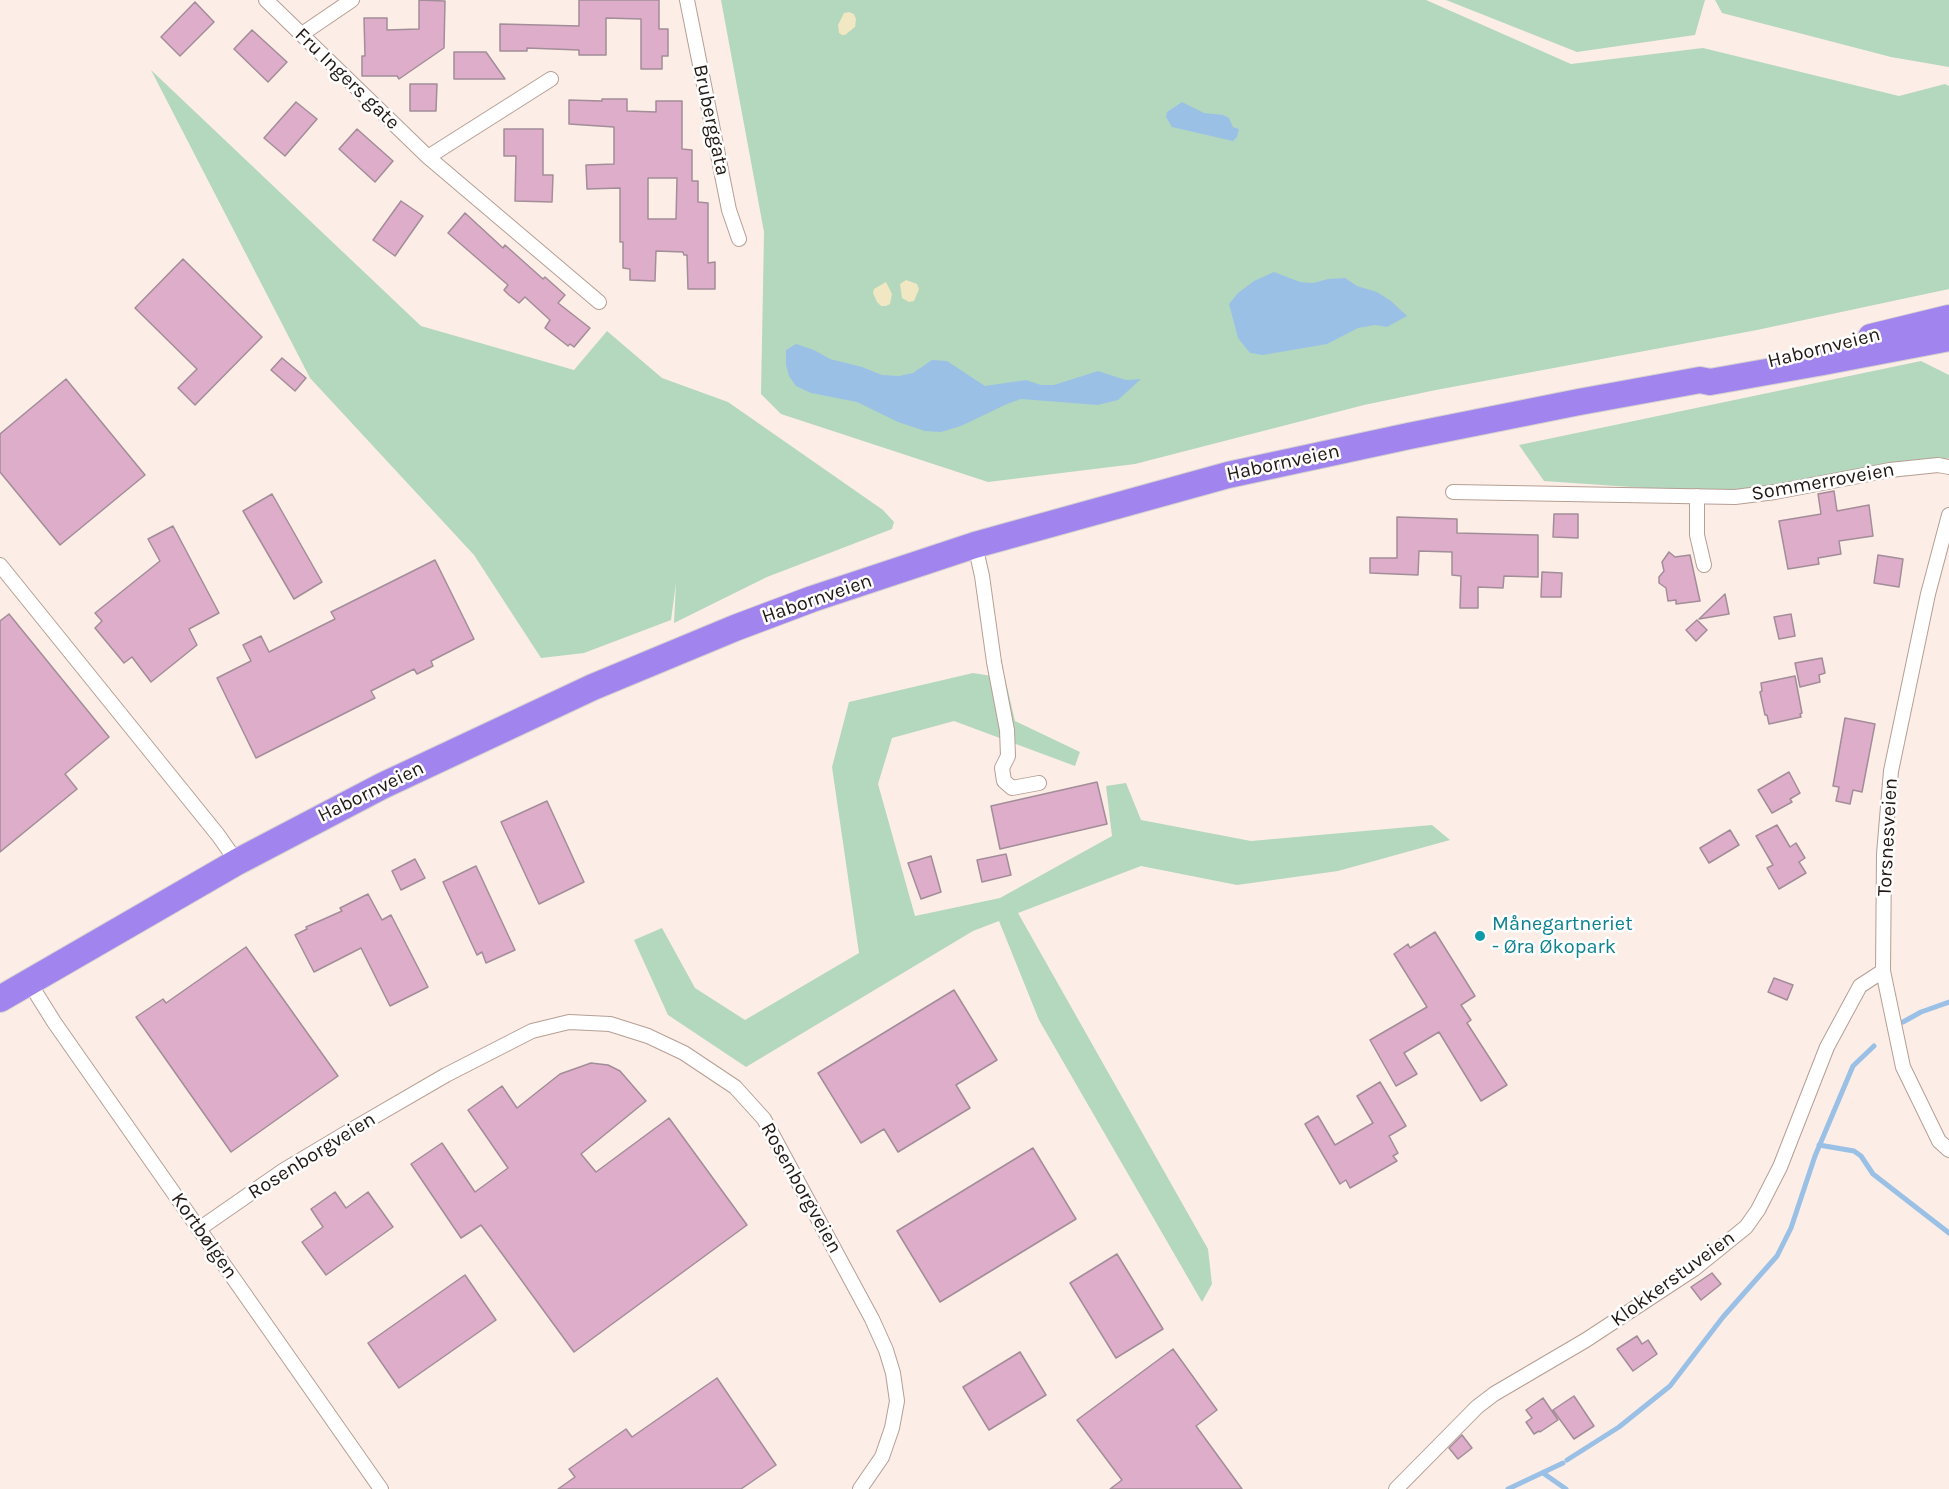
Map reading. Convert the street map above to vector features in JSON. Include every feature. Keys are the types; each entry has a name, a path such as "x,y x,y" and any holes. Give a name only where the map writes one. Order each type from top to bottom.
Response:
{"highway":[{"name":"Habornveien","path":"0,999 237,862 382,786 482,737 593,687 735,628 812,599 975,545 1228,475 1409,436 1700,380 1708,375 1800,356 1949,318"},
{"name":"Habornveien","path":"1700,380 1710,382 1949,338"}],"street":[{"name":"Fru Ingers gate","path":"266,0 428,158 599,302"},
{"path":"302,34 352,0"},
{"name":"Bruberggata","path":"687,0 729,210 739,239"},
{"path":"428,158 551,79"},
{"name":"Sommerroveien","path":"1453,492 1735,497 1775,492 1890,470 1938,465 1949,467"},
{"path":"1697,496 1697,535 1704,565"},
{"name":"Torsnesveien","path":"1949,515 1928,594 1891,771 1884,854 1883,971 1903,1067 1939,1140 1949,1150"},
{"path":"975,545 1007,730 1008,756 1002,768 1004,781 1012,788 1039,783"},
{"path":"0,565 218,835 237,862"},
{"name":"Klokkerstuveien","path":"1396,1489 1477,1407 1494,1394 1586,1340 1694,1269 1746,1227 1758,1210 1780,1167 1827,1047 1860,986 1883,971"},
{"name":"Kortbølgen","path":"29,982 54,1022 381,1489"},
{"name":"Rosenborgveien","path":"198,1228 284,1170 346,1133 446,1075 532,1031 569,1022 610,1024 648,1036 684,1053 735,1087 764,1119 872,1318 891,1366 897,1401 892,1428 882,1457 860,1489"}],"green space":[{"path":"721,0 1426,0 1571,64 1703,48 1899,96 1945,84 1949,86 1949,289 1757,330 1364,405 1135,464 988,482 781,414 761,394 764,232"},
{"path":"1446,0 1705,0 1695,35 1577,52"},
{"path":"1715,0 1949,0 1949,67 1891,57 1722,13"},
{"path":"151,70 421,326 574,370 607,331 662,378 728,402 883,510 894,522 892,529 767,577 674,623 676,583 671,620 584,653 541,658 474,555 310,378"},
{"path":"1921,361 1949,375 1949,458 1718,493 1544,481 1519,445"},
{"path":"973,673 1005,678 1015,721 1080,752 1075,766 954,721 892,738 878,784 915,916 1000,898 1112,836 1106,786 1126,783 1141,820 1251,841 1432,825 1450,840 1338,871 1237,885 1141,866 1018,913 1208,1249 1212,1284 1202,1302 1039,1020 999,921 973,931 746,1067 668,1015 634,940 662,928 695,988 745,1020 859,953 832,767 849,702"}],"sand":[{"path":"844,13 854,14 856,19 855,27 842,35 839,33 838,25"},
{"path":"906,280 917,284 919,289 914,301 909,302 902,298 900,284"},
{"path":"886,282 892,294 890,304 881,306 873,293 874,289"}],"water":[{"path":"1182,102 1204,113 1229,118 1233,127 1239,129 1237,137 1233,141 1172,127 1166,117 1167,112"},
{"path":"1274,272 1300,282 1313,283 1345,278 1357,286 1377,292 1407,316 1387,327 1375,325 1358,328 1327,344 1263,355 1250,353 1238,338 1229,304 1238,293 1254,281"},
{"path":"796,344 830,359 882,375 899,376 913,373 932,360 947,361 985,386 1026,380 1041,385 1054,385 1098,371 1126,380 1141,379 1118,400 1098,405 1021,399 961,426 941,432 925,431 898,422 857,402 811,393 796,386 789,376 786,350"}],"building":[{"path":"419,0 445,1 444,48 399,79 397,76 362,76 362,56 365,56 364,18 387,18 387,30 419,29"},
{"path":"579,0 659,0 659,29 668,29 668,56 662,56 662,69 641,69 641,19 606,18 606,55 579,55 579,50 527,48 527,51 500,51 500,24 579,26"},
{"path":"195,2 214,22 180,56 161,37"},
{"path":"252,30 287,62 268,82 234,49"},
{"path":"454,52 486,52 505,79 454,79"},
{"path":"410,84 437,84 436,111 410,111"},
{"path":"602,99 627,99 627,111 656,112 656,101 682,101 682,149 692,150 692,181 698,181 698,202 708,203 708,263 715,262 715,289 688,289 687,255 683,252 656,251 655,281 630,280 630,269 623,268 623,242 620,242 620,188 587,189 586,165 614,164 614,127 569,124 569,100 602,101","holes":["648,178 677,178 676,219 648,219"]},
{"path":"296,102 317,119 285,156 264,138"},
{"path":"357,129 393,161 375,182 339,149"},
{"path":"504,129 543,129 543,175 553,175 552,202 515,201 516,156 504,156"},
{"path":"401,201 423,216 395,256 373,240"},
{"path":"465,213 503,248 505,245 565,295 558,303 590,328 574,347 570,344 568,346 545,328 550,320 525,297 519,303 509,295 504,290 508,285 448,233"},
{"path":"183,259 262,337 195,405 178,388 197,369 135,308"},
{"path":"282,358 306,378 295,391 271,370"},
{"path":"66,379 145,475 60,545 0,472 0,434"},
{"path":"1834,491 1837,511 1869,505 1873,536 1839,541 1841,554 1818,558 1819,564 1788,569 1779,521 1821,514 1818,494"},
{"path":"272,494 322,582 294,599 243,511"},
{"path":"1554,514 1578,514 1578,538 1553,537"},
{"path":"1397,517 1457,519 1457,533 1538,535 1538,577 1504,576 1503,588 1478,587 1478,608 1460,608 1461,576 1452,575 1452,552 1419,551 1418,575 1370,573 1370,558 1397,558"},
{"path":"173,526 219,613 189,629 197,645 151,682 132,657 124,663 95,628 102,621 95,613 160,561 148,539"},
{"path":"1669,552 1675,557 1690,555 1700,601 1676,604 1676,600 1668,601 1666,588 1659,583 1659,577 1664,571 1662,562"},
{"path":"1878,555 1903,559 1899,587 1874,583"},
{"path":"435,560 474,639 431,661 433,666 417,674 414,669 371,691 375,698 256,758 217,678 251,661 243,645 261,636 269,652 335,619 331,612"},
{"path":"1542,572 1562,573 1561,597 1541,597"},
{"path":"1725,594 1729,614 1699,619"},
{"path":"9,614 109,737 65,774 77,789 0,852 0,621"},
{"path":"1791,614 1795,636 1779,639 1774,617"},
{"path":"1697,620 1707,630 1696,641 1686,630"},
{"path":"1822,658 1825,673 1819,675 1820,682 1800,687 1795,663"},
{"path":"1795,676 1801,717 1769,724 1760,692 1762,691 1761,683"},
{"path":"1845,718 1875,724 1862,792 1853,790 1850,804 1836,801 1839,787 1833,786"},
{"path":"1789,772 1800,793 1790,799 1792,802 1772,813 1758,790"},
{"path":"1097,782 1107,824 1000,849 991,806"},
{"path":"547,801 584,882 539,904 501,822"},
{"path":"1777,825 1790,847 1796,843 1805,858 1799,862 1806,873 1779,889 1767,868 1773,865 1756,836"},
{"path":"1730,830 1739,845 1709,863 1700,848"},
{"path":"1006,854 1011,875 982,882 977,860"},
{"path":"931,856 941,892 921,899 908,863"},
{"path":"415,859 425,878 401,890 392,871"},
{"path":"476,866 515,950 486,963 482,952 477,955 443,882"},
{"path":"368,894 382,920 391,915 428,987 390,1006 361,948 314,972 295,935 307,929 306,927 342,911 340,908"},
{"path":"1435,932 1475,996 1461,1005 1471,1020 1467,1023 1507,1085 1481,1101 1439,1032 1404,1053 1417,1074 1396,1086 1370,1040 1427,1007 1394,954 1408,944 1410,948"},
{"path":"246,947 338,1076 231,1152 136,1017 163,999 166,1003"},
{"path":"1774,978 1793,985 1787,1000 1768,992"},
{"path":"954,990 997,1060 956,1085 970,1108 898,1152 884,1129 861,1143 818,1073"},
{"path":"591,1063 608,1065 620,1071 646,1101 581,1154 596,1172 669,1118 747,1225 574,1352 481,1225 461,1238 411,1164 442,1143 475,1192 508,1168 468,1110 502,1086 517,1108 560,1074"},
{"path":"1380,1082 1406,1126 1389,1136 1398,1153 1393,1156 1397,1161 1350,1188 1346,1180 1340,1184 1305,1124 1318,1116 1335,1145 1373,1123 1357,1096"},
{"path":"1033,1148 1076,1219 940,1302 897,1231"},
{"path":"335,1192 346,1208 368,1192 393,1227 326,1275 302,1242 323,1227 311,1209"},
{"path":"1117,1254 1163,1329 1116,1358 1070,1283"},
{"path":"1712,1273 1721,1284 1701,1300 1691,1287"},
{"path":"465,1275 496,1320 399,1388 368,1343"},
{"path":"1637,1336 1642,1344 1648,1340 1657,1354 1633,1371 1617,1349"},
{"path":"1173,1349 1217,1410 1196,1426 1242,1489 1110,1489 1122,1480 1077,1420"},
{"path":"1020,1352 1046,1395 989,1430 963,1387"},
{"path":"717,1378 776,1465 741,1489 558,1489 575,1477 569,1469 626,1429 632,1437"},
{"path":"1574,1396 1594,1426 1574,1439 1553,1410"},
{"path":"1543,1398 1558,1420 1534,1434 1526,1422 1532,1418 1526,1410"},
{"path":"1462,1435 1472,1448 1458,1459 1449,1448"}],"waterway":[{"path":"1903,1022 1921,1012 1949,1002"},
{"path":"1567,1460 1619,1427 1670,1386 1723,1317 1777,1256 1791,1228 1815,1156 1853,1066 1874,1046"},
{"path":"1819,1145 1854,1151 1861,1156 1873,1174 1949,1233"},
{"path":"1508,1489 1563,1463"},
{"path":"1543,1473 1566,1489"}],"place":[{"name":"Månegartneriet - Øra Økopark","path":"1480,936"}]}
